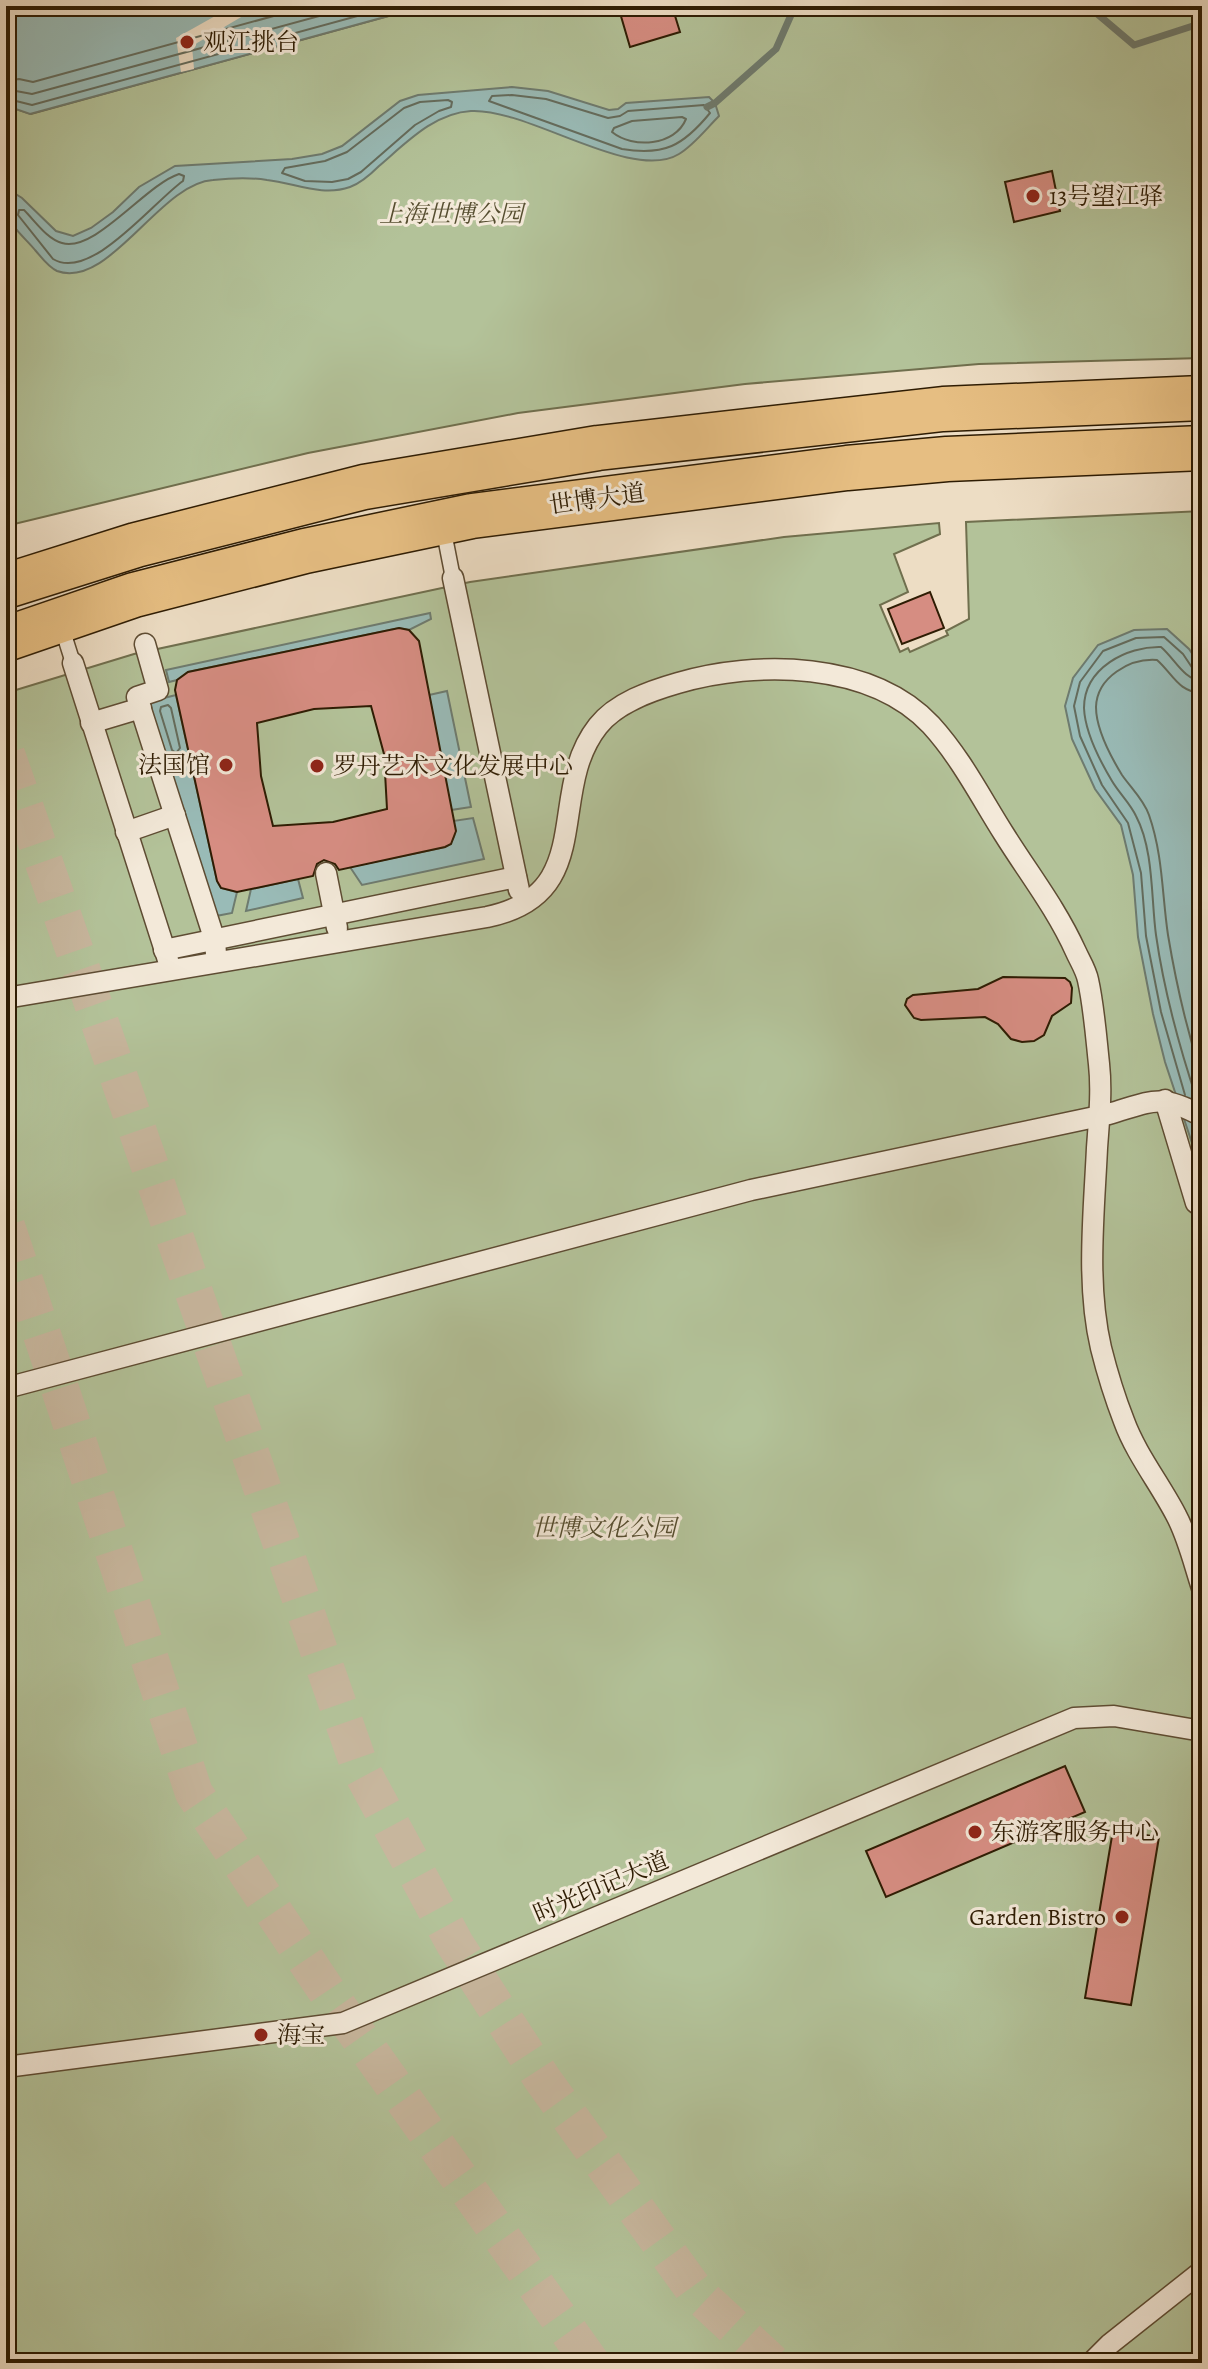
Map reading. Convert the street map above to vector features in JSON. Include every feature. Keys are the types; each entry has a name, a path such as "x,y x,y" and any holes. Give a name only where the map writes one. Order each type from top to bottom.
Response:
{"main road":[{"name":"世博大道","path":"6,586 136,545 364,487 598,448 943,409 1202,398"},
{"name":"世博大道","path":"6,639 150,591 305,551 442,522 638,493 861,467 947,459 1202,448"}],"street":[{"path":"453,578 523,906"},
{"path":"145,644 158,690 137,697 215,941 218,964"},
{"path":"73,663 172,972"},
{"path":"6,998 487,917 523,906 555,872 584,748 599,723 630,701 676,684 714,674 757,669 807,670 851,679 892,696 915,709 963,763 1004,835 1059,915 1088,976 1100,1069 1093,1281 1101,1345 1124,1423 1178,1519 1202,1588"},
{"path":"91,723 141,708"},
{"path":"126,832 175,815"},
{"path":"326,873 340,943"},
{"path":"164,950 516,877"},
{"path":"1165,1100 1196,1203"},
{"path":"6,1388 751,1190 1165,1100 1202,1116"},
{"name":"时光印记大道","path":"6,2067 343,2023 1074,1718 1114,1716 1202,1731"},
{"path":"1091,2363 1110,2344 1202,2271"}],"lane":[{"path":"442,522 453,578"},
{"path":"59,621 73,663"}],"green space":[{"name":"上海世博公园","path":"425,6 1202,6 1202,358 979,364 745,384 518,413 308,453 6,526 6,116 16,109 31,114"},
{"name":"世博文化公园","path":"1202,511 1202,2363 6,2363 6,693 134,654 470,582 784,537 939,523 940,534 894,554 908,592 880,605 900,652 908,648 910,652 948,635 946,631 969,619 966,522"}],"water":[{"path":"6,6 425,6 30,114 16,109 6,116"},
{"path":"512,87 548,91 609,110 618,109 626,103 709,97 715,103 719,116 685,150 659,160 635,159 608,152 495,113 458,113 433,123 366,178 340,190 319,190 247,178 213,180 193,186 174,198 115,251 96,265 76,273 57,271 45,262 14,227 6,212 6,188 22,198 56,231 73,236 91,228 139,187 175,166 292,159 322,154 342,146 400,101 418,95"},
{"path":"430,613 431,619 409,630 399,628 188,672 169,682 166,670"},
{"path":"1167,629 1189,649 1202,668 1202,1173 1165,1062 1153,1014 1138,937 1133,875 1121,825 1095,789 1072,739 1065,706 1073,678 1098,645 1134,630"},
{"path":"447,691 471,807 451,810 429,695"},
{"path":"176,695 217,881 221,888 237,892 232,913 216,916 148,702"},
{"path":"473,818 484,859 362,885 350,867 445,847 454,836 453,821"},
{"path":"298,879 303,898 246,911 251,889"}],"pier":[{"name":"观江挑台","path":"233,6 260,6 192,46 194,69 181,72 176,38"}],"building":[{"path":"618,6 672,6 680,32 630,47"},
{"name":"13号望江驿","path":"1052,171 1060,211 1014,222 1005,182"},
{"path":"930,592 944,628 902,644 888,609"},
{"name":"法国馆","path":"399,628 409,630 419,641 456,831 451,844 339,870 335,864 324,860 317,864 313,876 237,892 221,888 175,690 177,680 188,672","holes":["371,706 384,754 387,809 333,822 273,826 261,776 257,723 314,709"]},
{"path":"1003,977 1065,978 1072,988 1071,1003 1052,1016 1044,1035 1034,1041 1022,1042 1011,1039 998,1024 985,1017 921,1020 914,1018 905,1005 913,995 978,989"},
{"name":"东游客服务中心","path":"1065,1766 1085,1812 886,1897 866,1851"},
{"name":"Garden Bistro","path":"1113,1830 1159,1837 1131,2005 1085,1998"}],"waterway":[{"path":"707,107 776,49 795,6"},
{"path":"1088,6 1134,45 1202,23"}],"tunnel":[{"path":"6,754 360,1768 455,1944 543,2080 695,2291 772,2363"},
{"path":"6,1226 194,1793 328,1993 591,2363"}],"place":[{"name":"观江挑台","path":"187,42"},
{"name":"13号望江驿","path":"1033,196"},
{"name":"法国馆","path":"226,765"},
{"name":"罗丹艺术文化发展中心","path":"317,766"},
{"name":"东游客服务中心","path":"975,1832"},
{"name":"Garden Bistro","path":"1122,1917"},
{"name":"海宝","path":"261,2035"}]}
